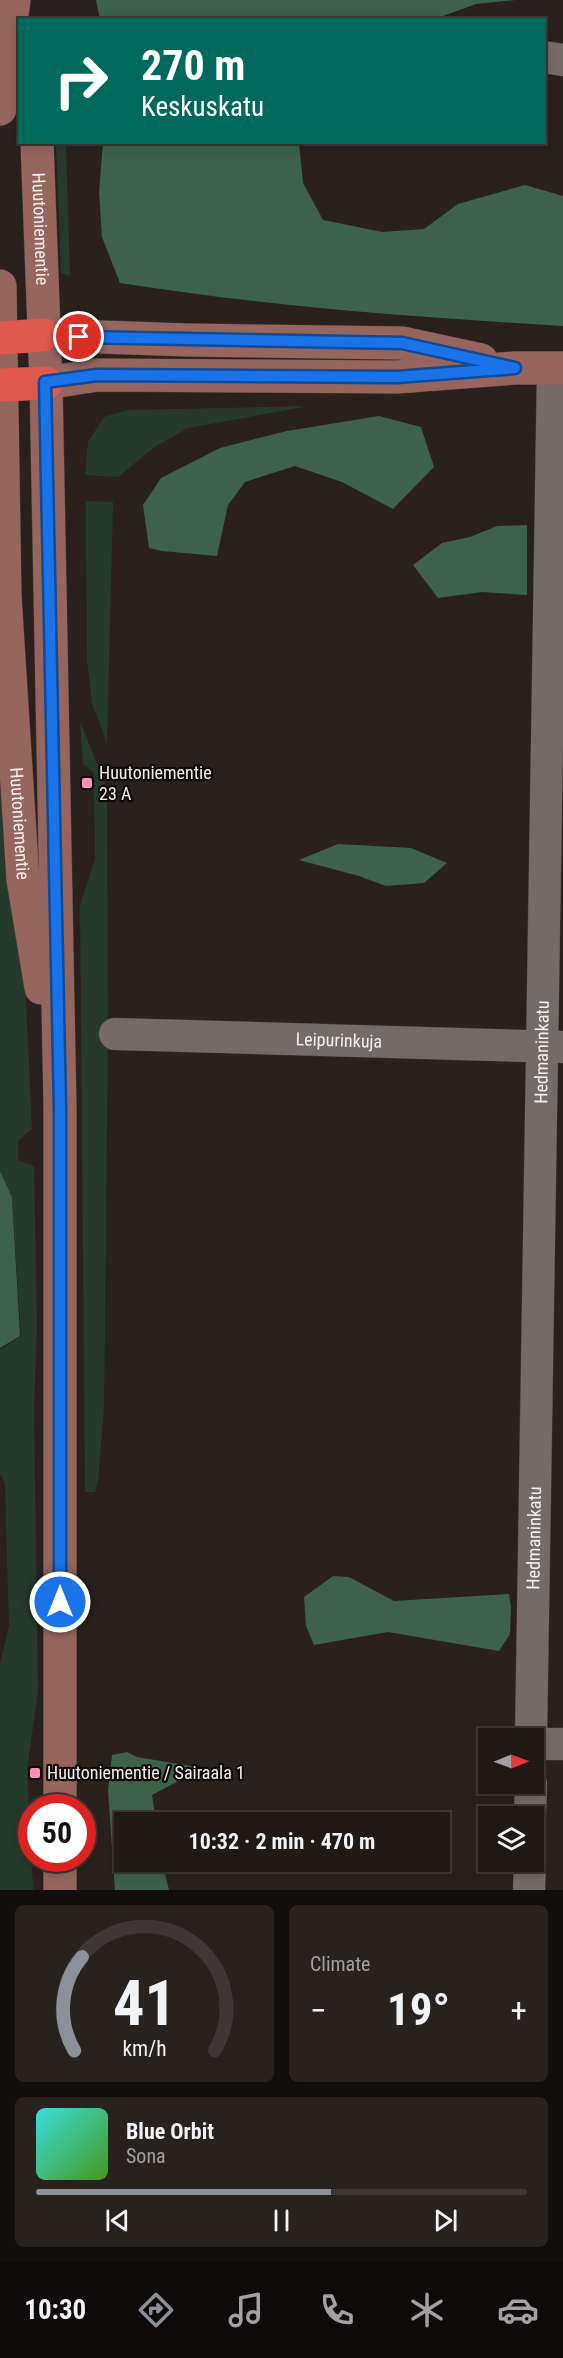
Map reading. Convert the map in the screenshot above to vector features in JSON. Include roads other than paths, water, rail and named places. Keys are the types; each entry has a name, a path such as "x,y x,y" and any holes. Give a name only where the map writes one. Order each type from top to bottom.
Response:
{"highway":[{"path":"0,338 43,335"},
{"path":"1,385 45,382"}],"main road":[{"path":"0,109 14,0"},
{"path":"33,0 33,18"},
{"name":"Huutoniementie","path":"37,144 45,382 60,1108 60,1794"},
{"name":"Huutoniementie","path":"0,286 5,596 23,880 60,1108"},
{"path":"43,335 402,343 515,368"},
{"path":"45,382 97,375 397,377 515,368 558,368"},
{"path":"60,1872 60,1890"}],"street":[{"path":"546,57 563,60"},
{"name":"Hedmaninkatu","path":"531,1728 550,1345 558,368"},
{"name":"Leipurinkuja","path":"115,1034 552,1047"},
{"path":"544,1744 563,1744"},
{"path":"529,1890 530,1872"}],"place":[{"name":"Huutoniementie 23 A","path":"87,783"},
{"name":"Huutoniementie / Sairaala 1","path":"35,1773"}]}
